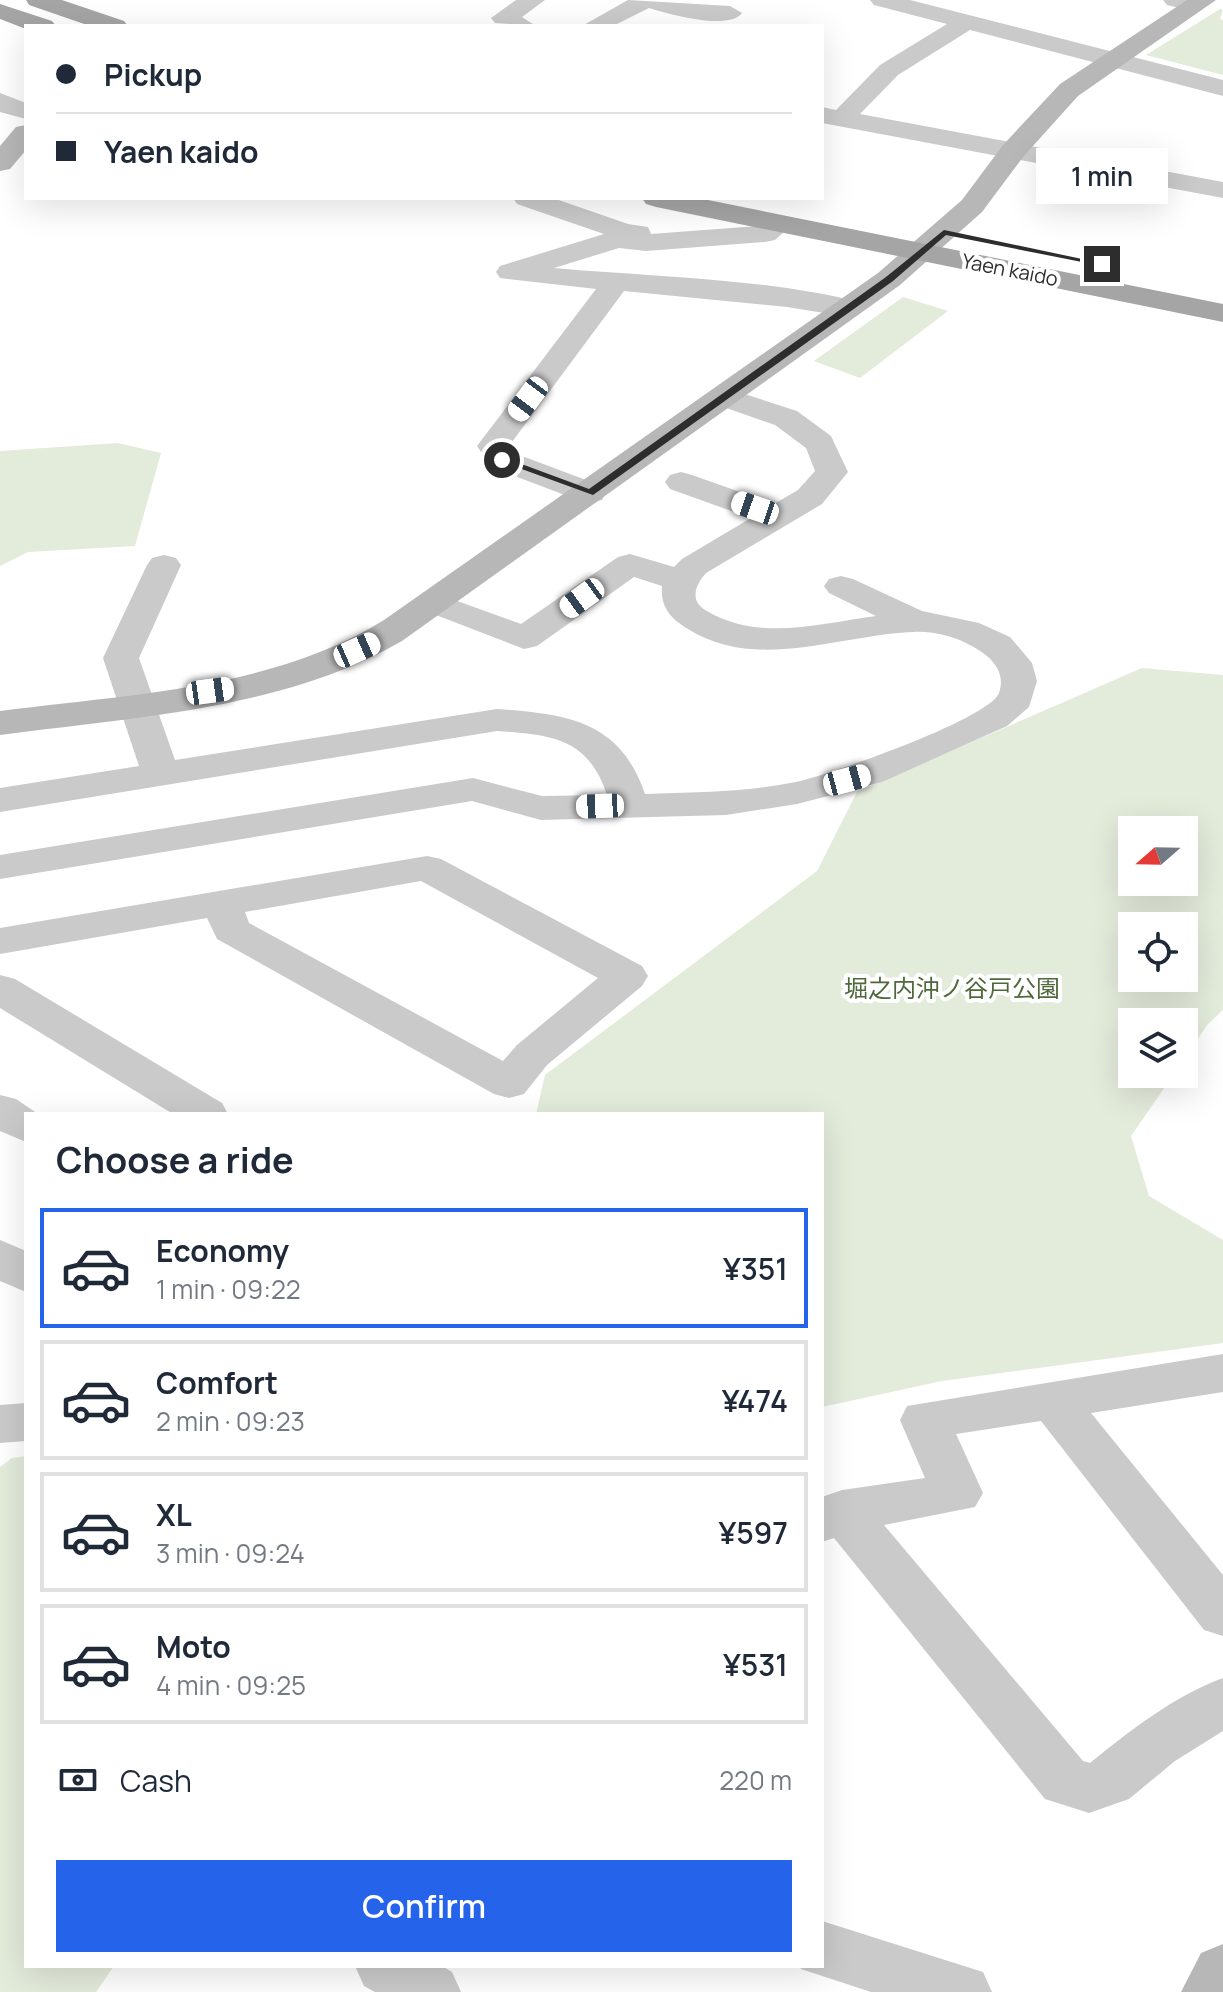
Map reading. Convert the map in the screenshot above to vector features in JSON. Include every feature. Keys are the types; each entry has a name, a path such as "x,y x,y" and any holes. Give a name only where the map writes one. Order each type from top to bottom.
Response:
{"main road":[{"path":"0,11 50,8 108,24"},
{"name":"Yaen kaido","path":"691,200 777,205 1223,313"},
{"name":"Yaen kaido","path":"933,242 1223,288"}],"street":[{"path":"519,24 503,18 533,0"},
{"path":"598,24 647,0 684,11 733,13"},
{"path":"882,0 1223,88"},
{"path":"0,723 235,688 302,670 374,642 435,603 849,308 933,242 972,206 1013,151 1069,90 1192,2"},
{"path":"832,116 889,70 968,21"},
{"path":"0,101 24,110"},
{"path":"832,116 1221,187"},
{"path":"0,163 24,135"},
{"path":"533,200 624,232 663,234"},
{"path":"777,205 765,234 646,243 618,239 510,272 849,308"},
{"path":"590,493 502,460 493,446 616,282"},
{"path":"726,397 786,418 820,443 832,472 810,497 694,566 680,581 678,600 686,613 720,634 753,640 914,621"},
{"path":"681,482 779,517"},
{"path":"435,603 524,638 630,564 680,581"},
{"path":"161,774 121,658 164,565"},
{"path":"0,867 446,791 473,789 541,808 726,803 797,793 869,774 994,718 1016,699 1019,681 1014,663 997,645 967,630 914,621 841,586"},
{"path":"0,800 497,720 525,722 577,733 597,743 622,775 630,806"},
{"path":"0,941 427,868 627,976 532,1055 509,1083 231,930 222,904"},
{"path":"0,989 203,1112"},
{"path":"0,1110 24,1126"},
{"path":"0,1257 24,1274"},
{"path":"832,1516 957,1493 925,1420 1223,1373"},
{"path":"1054,1402 1223,1614"},
{"path":"832,1516 1065,1781 1089,1788 1109,1781 1155,1744 1223,1702"},
{"path":"824,1950 962,1992"},
{"path":"389,1968 431,1992"},
{"path":"1213,1992 1223,1974"}],"green space":[{"path":"1223,10 1220,19 1223,20 1223,75 1146,55"},
{"path":"903,297 948,311 860,378 814,361"},
{"path":"118,443 161,453 135,546 28,552 0,566 0,451"},
{"name":"堀之内沖ノ谷戸公園","path":"1142,668 1223,675 1223,1010 1198,1039 1198,1008 1118,1008 1118,1088 1164,1088 1131,1136 1149,1196 1223,1240 1223,1343 942,1381 824,1407 824,1112 536,1112 545,1075 817,871 857,792"},
{"path":"24,1456 24,1968 113,1968 96,1992 0,1992 0,1467 12,1458"}],"route":[{"path":"502,460 590,493 889,279 944,232 1102,264"}]}
